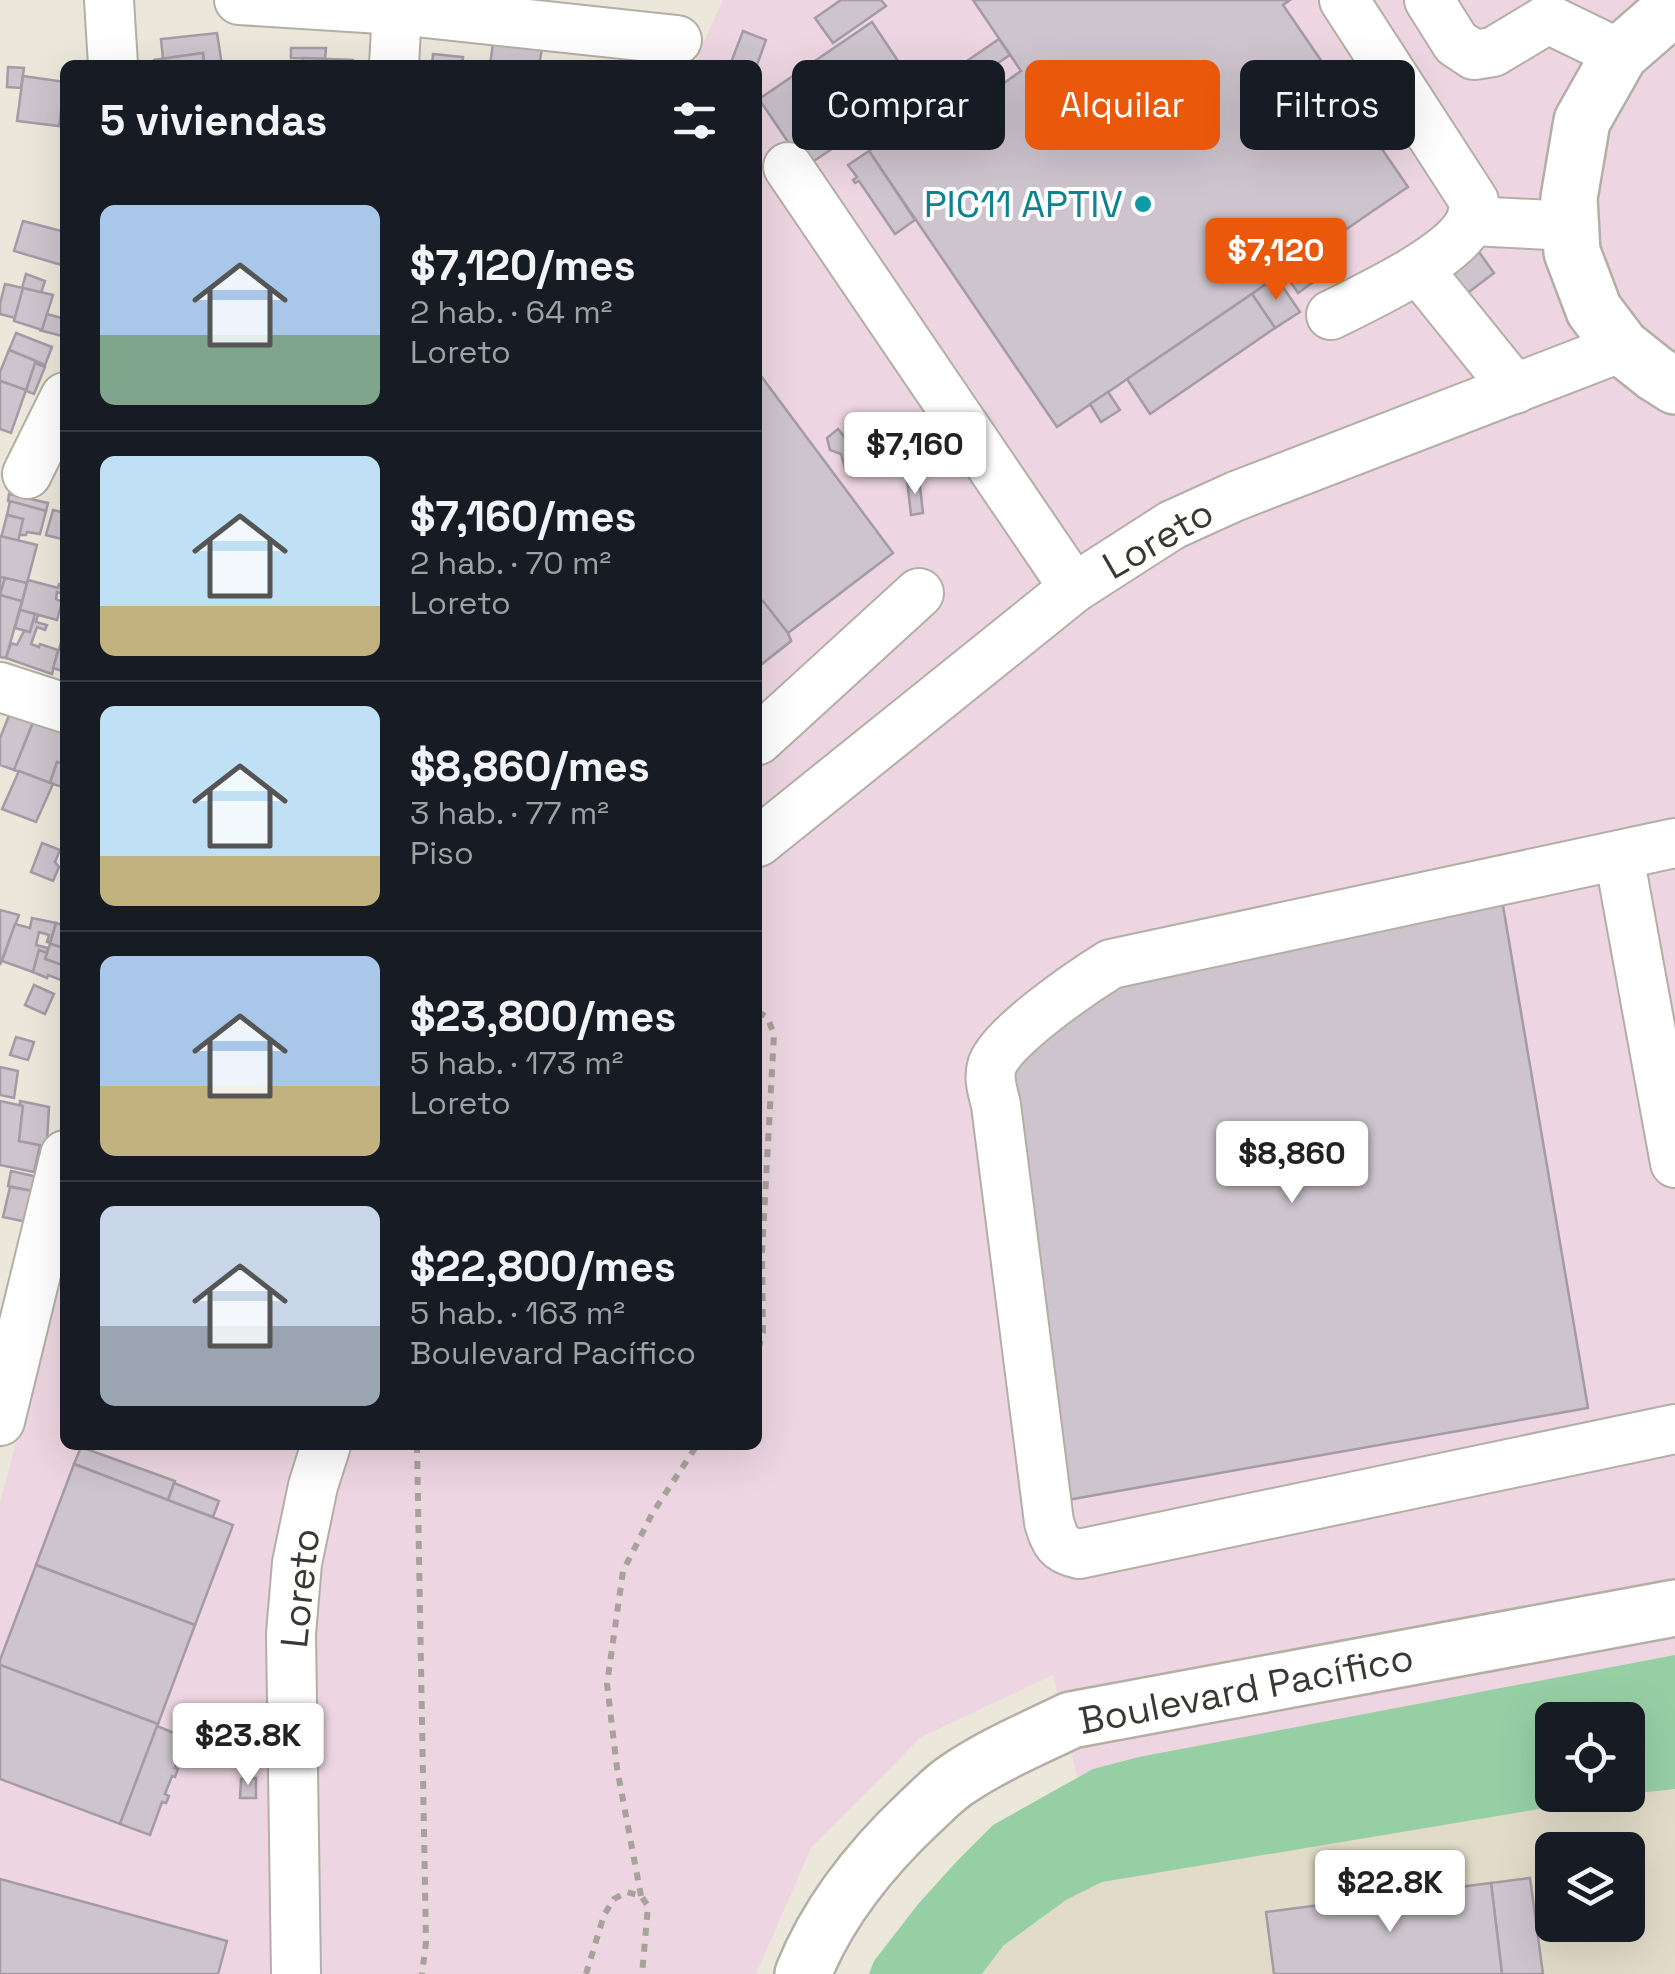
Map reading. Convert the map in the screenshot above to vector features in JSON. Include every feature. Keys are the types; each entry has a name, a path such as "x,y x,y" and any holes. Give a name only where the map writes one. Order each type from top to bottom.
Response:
{"main road":[{"path":"1675,6 1620,54 1582,121 1569,198 1572,252 1594,310 1622,347 1675,386"},
{"name":"Boulevard Pacífico","path":"803,1974 850,1888 895,1836 952,1783 995,1756 1072,1720 1675,1608"}],"street":[{"path":"110,0 113,60"},
{"path":"239,0 396,5 678,35"},
{"path":"1331,316 1418,269 1461,236 1472,221 1474,201 1344,0"},
{"path":"1429,0 1456,43 1474,54 1493,52 1549,9 1620,54"},
{"path":"394,60 396,5"},
{"path":"788,167 1074,588"},
{"path":"1472,221 1570,226"},
{"path":"1418,269 1515,388"},
{"name":"Loreto","path":"762,839 1074,588 1172,526 1236,496 1622,347"},
{"path":"31,475 60,408"},
{"path":"762,736 919,593"},
{"path":"0,688 60,706"},
{"path":"1675,843 1111,964 1080,983 1002,1047 992,1063 990,1080 1049,1522 1053,1536 1066,1550 1079,1554 1675,1429"},
{"path":"1619,856 1668,1087 1675,1162"},
{"path":"0,1421 60,1175"},
{"name":"Loreto","path":"296,1974 291,1634 297,1564 324,1450"}],"path":[{"path":"762,1014 774,1034 762,1253 762,1336"},
{"path":"417,1450 426,1942 422,1974"},
{"path":"642,1974 648,1906 641,1896 616,1768 607,1684 622,1571 652,1514 694,1450"},
{"path":"586,1974 604,1915 614,1900 627,1892 641,1896"}],"shaded area":[{"path":"723,0 1675,0 1675,1773 1645,1739 1645,1702 1535,1702 1535,1798 1102,1882 1053,1675 921,1737 811,1848 756,1974 0,1974 0,1503 32,1381 60,1246 60,1450 762,1450 762,60 695,60"},
{"path":"1675,1773 1675,1974 982,1974 1003,1946 1066,1900 1102,1882 1535,1800 1535,1812 1645,1812 1645,1779"}],"green space":[{"path":"1675,1655 1675,1789 1645,1792 1645,1702 1535,1702 1535,1810 1102,1882 1066,1900 1003,1946 982,1974 869,1974 874,1961 919,1903 993,1825 1093,1769"}],"building":[{"path":"841,0 881,0 886,6 833,43 815,18"},
{"name":"PIC11 APTIV","path":"973,0 1290,0 1283,5 1321,60 1240,60 1240,150 1383,150 1408,187 1057,427 869,151 1005,150 1005,82 1021,71"},
{"path":"872,22 897,60 816,60"},
{"path":"495,29 544,38 540,60 491,60"},
{"path":"743,31 766,40 759,60 732,60"},
{"path":"217,33 221,60 204,60 203,53 163,59 161,39"},
{"path":"999,39 1010,55 1002,60 968,60"},
{"path":"291,48 326,48 325,59 291,58"},
{"path":"203,53 204,60 154,60"},
{"path":"433,54 463,57 463,60 432,60"},
{"path":"8,67 24,68 21,88 7,87"},
{"path":"23,76 60,81 59,126 17,121"},
{"path":"792,77 792,148 762,103 762,97"},
{"path":"794,150 830,150 805,167"},
{"path":"869,151 915,220 895,234 859,181 855,183 857,177 848,165"},
{"path":"23,221 60,231 60,265 14,251"},
{"path":"1479,252 1494,273 1457,301 1442,280"},
{"path":"1298,262 1312,283 1298,293 1284,272"},
{"path":"26,274 45,281 41,293 22,288"},
{"path":"1276,277 1300,312 1275,328 1252,294"},
{"path":"5,284 23,288 15,318 0,314"},
{"path":"23,288 53,295 42,330 14,321"},
{"path":"1252,294 1275,328 1150,414 1127,379"},
{"path":"47,314 60,318 60,335 42,330"},
{"path":"16,333 52,347 45,365 9,350"},
{"path":"9,350 36,361 26,390 0,381"},
{"path":"35,363 45,367 34,394 26,391"},
{"path":"762,377 893,553 788,633 791,641 762,664"},
{"path":"0,381 26,390 11,433 0,429"},
{"path":"1108,392 1120,410 1101,422 1090,404"},
{"path":"838,429 866,463 855,472 845,468 841,454 830,450 827,438"},
{"path":"919,478 923,513 911,515 907,480"},
{"path":"9,494 48,503 46,511 8,501"},
{"path":"10,501 46,511 40,534 19,535 23,519 7,515"},
{"path":"53,510 60,512 60,539 46,535"},
{"path":"7,515 23,519 18,542 1,538"},
{"path":"0,536 37,545 27,583 0,577"},
{"path":"5,578 27,583 22,601 0,595"},
{"path":"28,580 58,588 60,584 57,620 20,610"},
{"path":"0,595 22,601 6,658 0,657"},
{"path":"762,602 791,641 762,664"},
{"path":"20,610 35,614 30,632 15,628"},
{"path":"35,614 36,622 47,625 45,630 37,627 31,644 58,650 52,674 6,658 11,643 17,645 24,631 30,632"},
{"path":"60,646 60,670 53,668"},
{"path":"10,713 34,720 14,770 0,765 0,738"},
{"path":"34,720 60,728 60,763 57,762 50,783 14,770"},
{"path":"57,762 60,763 60,786 50,783"},
{"path":"19,771 53,784 36,822 2,809"},
{"path":"42,843 60,850 53,881 31,872"},
{"path":"1501,894 1588,1408 1056,1502 1046,1432 1013,1056 1096,983"},
{"path":"0,910 19,915 0,965"},
{"path":"32,918 56,923 50,943 49,935 39,932 36,945 48,948 47,953 39,950 33,972 2,961 15,924 30,928"},
{"path":"56,923 60,924 60,947 50,944"},
{"path":"50,944 60,947 60,964 45,959"},
{"path":"39,950 47,953 45,959 60,964 60,980 33,972"},
{"path":"34,985 54,994 45,1014 25,1005"},
{"path":"16,1037 34,1042 28,1060 10,1055"},
{"path":"0,1067 18,1071 14,1098 0,1095"},
{"path":"0,1101 23,1106 19,1141 40,1145 34,1172 0,1165"},
{"path":"20,1101 49,1107 47,1142 40,1148 19,1141 23,1106"},
{"path":"11,1171 47,1179 38,1192 8,1186"},
{"path":"10,1187 38,1192 32,1223 3,1217"},
{"path":"80,1450 89,1450 175,1481 168,1500 74,1464"},
{"path":"74,1464 233,1525 195,1625 36,1565"},
{"path":"174,1483 219,1501 213,1517 168,1500"},
{"path":"36,1565 195,1625 158,1724 0,1665"},
{"path":"0,1665 158,1724 120,1824 0,1779"},
{"path":"157,1726 186,1738 175,1777 172,1776 165,1794 169,1796 166,1803 162,1802 150,1835 120,1824"},
{"path":"256,1778 256,1798 240,1798 241,1779"},
{"path":"1530,1878 1535,1942 1539,1942 1543,1974 1502,1974 1491,1883"},
{"path":"0,1879 227,1941 218,1974 0,1974"},
{"path":"1491,1883 1502,1974 1274,1974 1266,1912"}],"place":[{"name":"PIC11 APTIV","path":"1143,204"}]}
